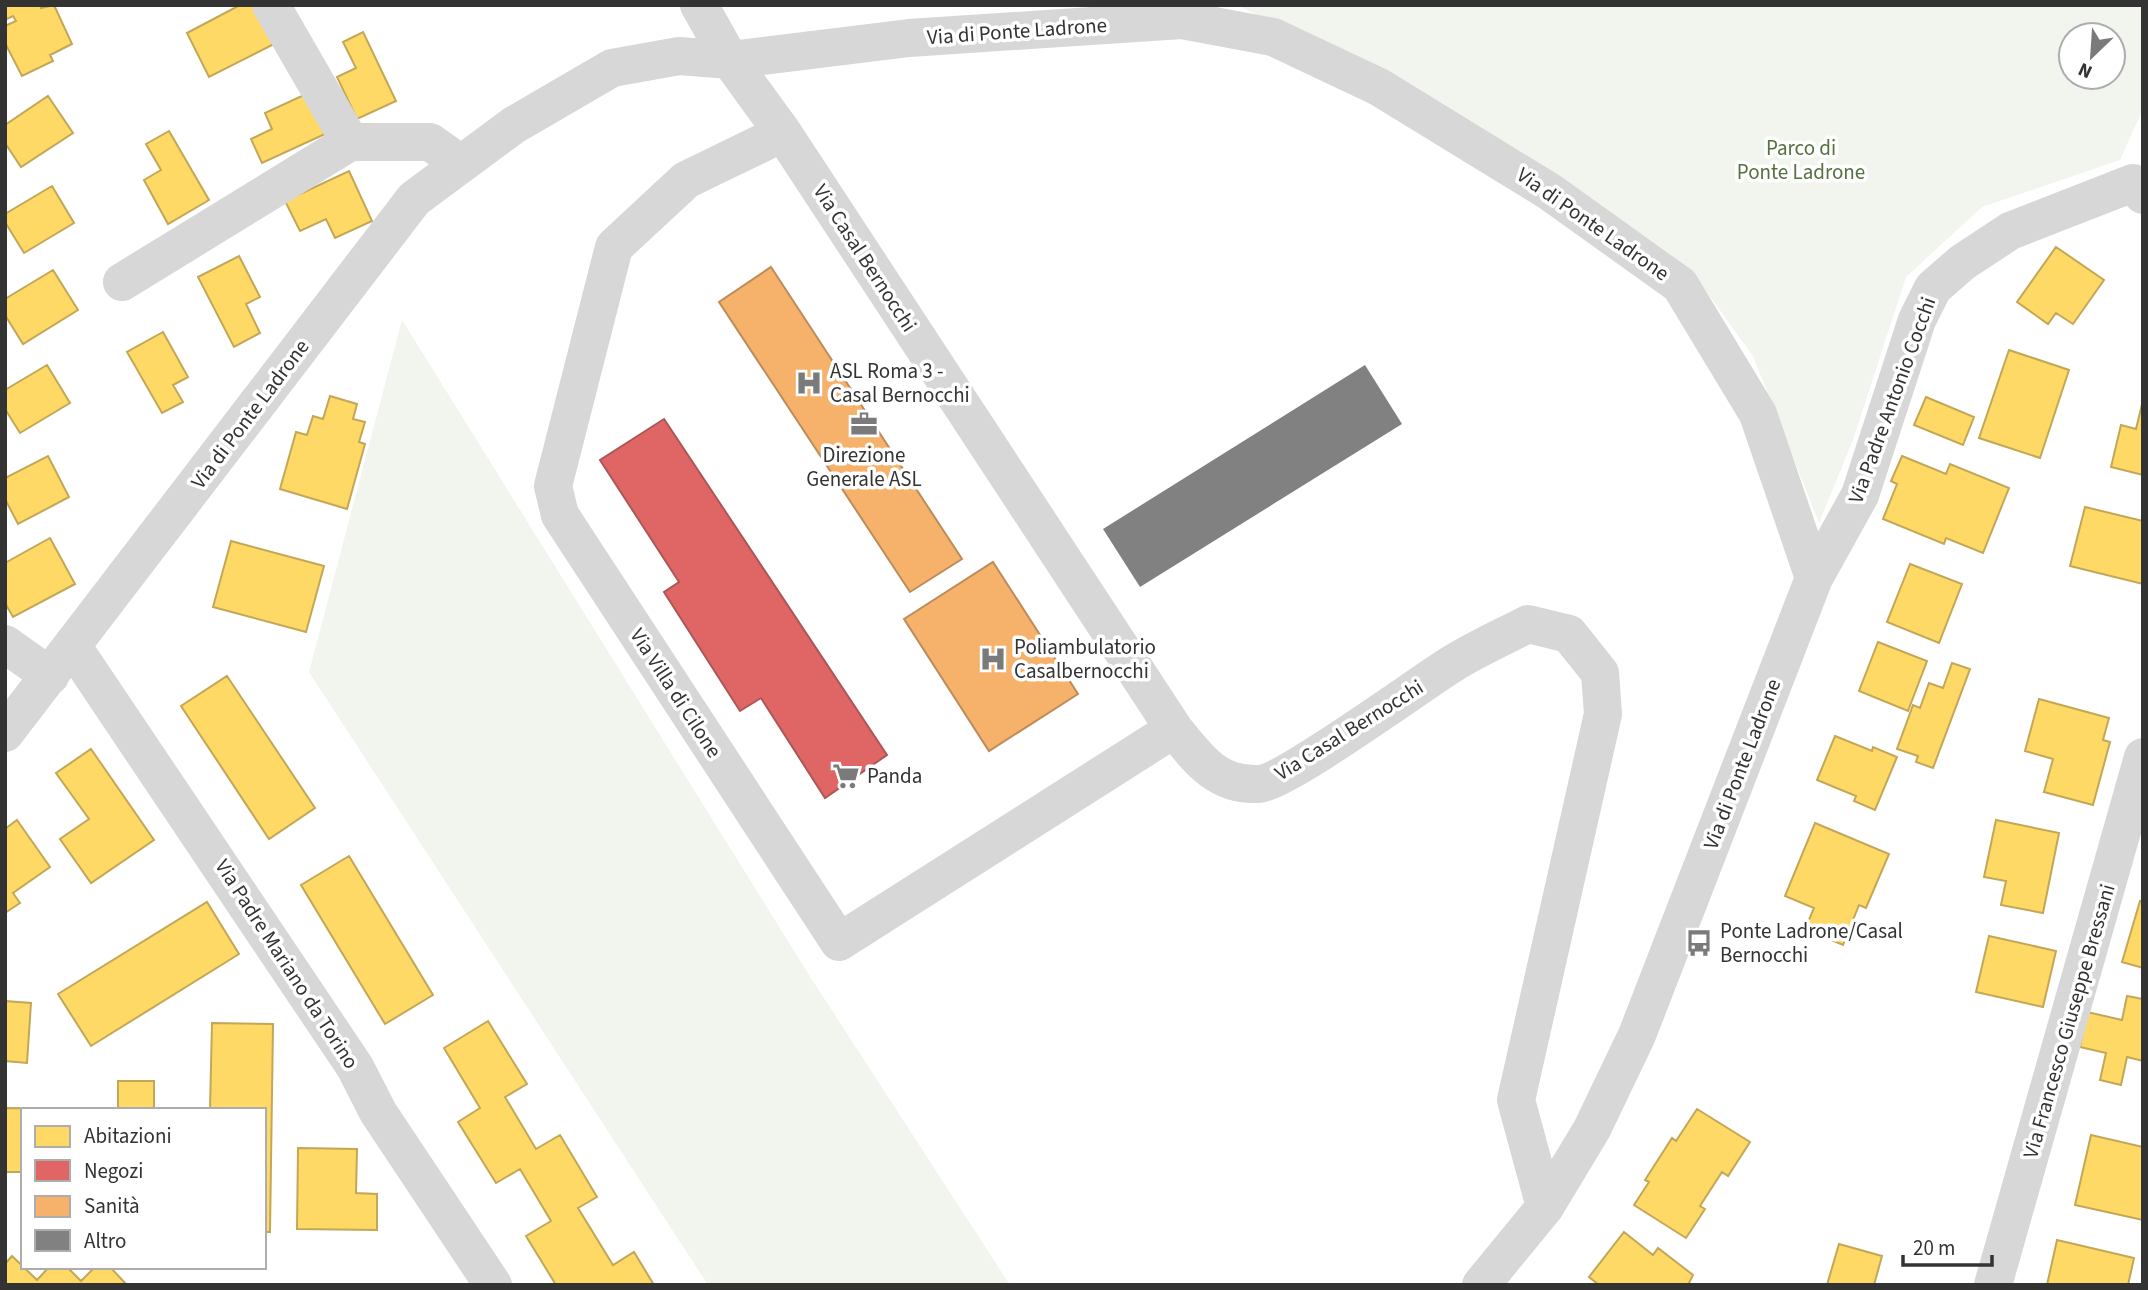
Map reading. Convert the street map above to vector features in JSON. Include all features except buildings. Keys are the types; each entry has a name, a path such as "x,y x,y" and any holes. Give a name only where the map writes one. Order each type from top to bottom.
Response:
{"street":[{"path":"271,5 350,142"},
{"name":"Via Casal Bernocchi","path":"699,5 730,60 783,133 1174,729 1202,765 1227,781 1261,785 1290,770 1455,662 1528,624 1569,634 1600,673 1603,714 1516,1100 1545,1207"},
{"name":"Via di Ponte Ladrone","path":"5,733 414,199 514,125 612,68 679,56 730,60 909,22 1182,20 1273,37 1379,87 1550,192 1681,285 1758,414 1814,578 1637,1035 1592,1129 1545,1207 1481,1285"},
{"name":"Via Villa di Cilone","path":"783,133 686,180 614,247 554,486 560,515 839,942 1174,729"},
{"path":"122,282 350,142 430,142 461,164"},
{"name":"Via Padre Antonio Cocchi","path":"1814,578 1860,495 1917,320 1933,288 1964,261 2010,231 2139,182"},
{"path":"5,644 62,662"},
{"name":"Via Padre Mariano da Torino","path":"62,662 332,1032 378,1112 493,1285"},
{"name":"Via Francesco Giuseppe Bressani","path":"1993,1285 2143,757"}],"green space":[{"name":"Parco di Ponte Ladrone","path":"1237,5 2143,5 2143,109 2120,160 1982,207 1906,277 1853,440 1819,523 1753,356 1695,276 1462,118"},
{"path":"402,320 809,975 1010,1285 708,1285 309,672"}],"place":[{"name":"ASL Roma 3 - Casal Bernocchi","path":"809,383"},
{"name":"Direzione Generale ASL","path":"864,424"},
{"name":"Poliambulatorio Casalbernocchi","path":"993,659"},
{"name":"Panda","path":"846,776"},
{"name":"Ponte Ladrone/Casal Bernocchi","path":"1699,943"}]}
